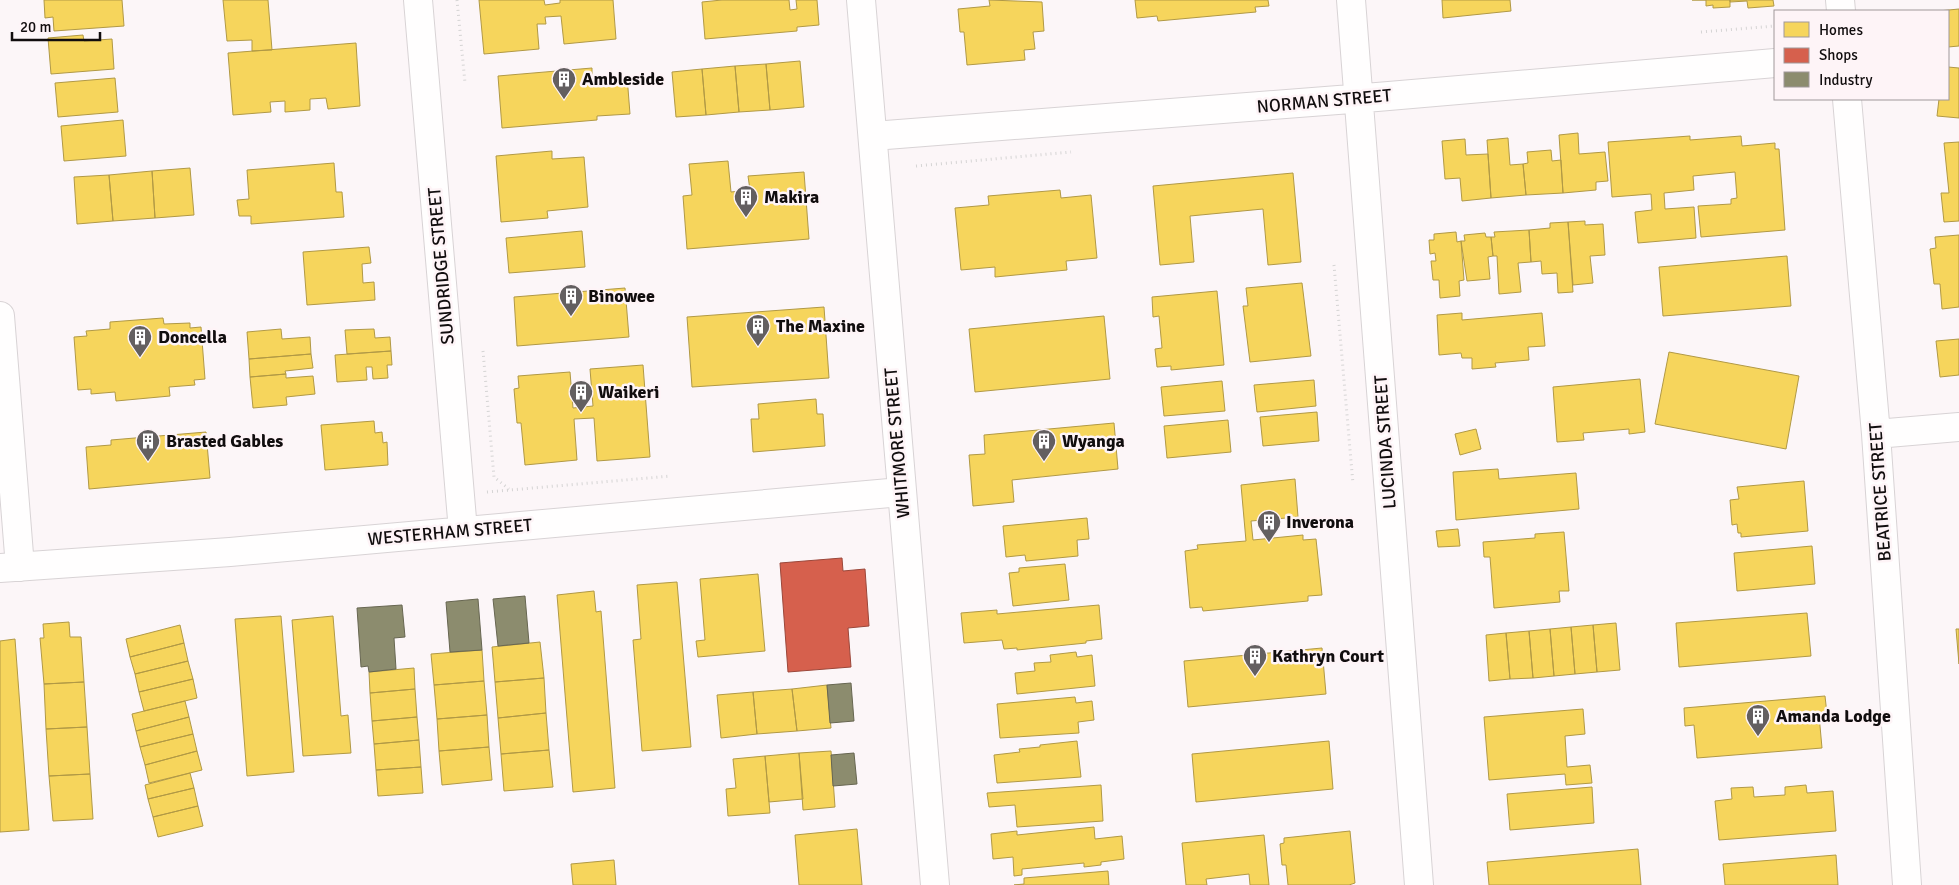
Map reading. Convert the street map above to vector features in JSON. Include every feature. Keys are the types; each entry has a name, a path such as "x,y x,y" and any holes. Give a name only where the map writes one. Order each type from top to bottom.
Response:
{"street":[{"name":"SUNDRIDGE STREET","path":"418,0 464,531"},
{"name":"WHITMORE STREET","path":"861,0 935,885"},
{"name":"LUCINDA STREET","path":"1351,0 1419,885"},
{"name":"NORMAN STREET","path":"873,136 1359,99 1774,63"},
{"name":"BEATRICE STREET","path":"1847,100 1876,434 1908,885"},
{"path":"0,316 10,568"},
{"path":"1876,434 1959,427"},
{"name":"WESTERHAM STREET","path":"10,568 230,552 901,492"}],"path":[{"path":"458,0 465,83"},
{"path":"1701,32 1774,26"},
{"path":"916,166 1073,152"},
{"path":"1334,265 1353,484"},
{"path":"483,351 494,478 509,490"},
{"path":"486,492 671,476"}],"building: Homes":[{"path":"44,0 122,0 124,26 54,31 53,17 45,18"},
{"path":"223,0 268,0 272,50 252,51 252,40 227,41"},
{"path":"479,0 544,0 545,5 560,3 560,0 613,0 616,39 564,44 561,16 545,17 546,24 537,24 539,49 484,54"},
{"path":"722,0 789,0 790,10 797,9 796,0 817,0 819,25 797,27 797,31 705,39 702,2"},
{"path":"989,0 1042,2 1044,31 1033,32 1035,49 1024,50 1025,60 967,65 964,32 960,32 958,9 990,6"},
{"path":"1135,0 1268,0 1269,6 1255,7 1256,12 1158,21 1157,16 1137,18"},
{"path":"1442,0 1510,0 1511,11 1443,18"},
{"path":"1706,0 1730,0 1730,7 1713,8 1713,5 1706,6"},
{"path":"1730,0 1773,0 1774,6 1748,8 1747,1 1730,2"},
{"path":"1959,9 1959,46 1949,47 1948,10"},
{"path":"83,35 84,41 112,39 114,69 51,74 48,38"},
{"path":"356,43 360,106 328,109 326,98 310,99 310,110 285,112 285,101 270,102 271,112 233,115 228,53"},
{"path":"800,61 804,107 770,110 766,64"},
{"path":"766,64 770,110 739,112 735,66"},
{"path":"735,66 739,112 706,115 702,69"},
{"path":"1949,67 1959,68 1959,118 1937,116 1939,100 1949,100"},
{"name":"Ambleside","path":"592,68 592,79 627,76 630,114 597,116 597,120 502,128 498,76"},
{"path":"702,69 706,115 676,117 672,72"},
{"path":"115,78 118,112 58,117 55,83"},
{"path":"123,120 126,156 64,161 61,126"},
{"path":"1578,133 1579,154 1605,152 1608,181 1596,182 1596,190 1563,193 1559,135"},
{"path":"1690,136 1690,140 1741,136 1742,146 1775,143 1775,149 1779,149 1785,230 1701,237 1698,206 1731,204 1731,199 1737,198 1735,172 1693,176 1694,190 1664,193 1665,209 1694,207 1696,238 1638,243 1635,212 1652,210 1651,194 1612,197 1608,142"},
{"path":"1508,138 1510,165 1523,164 1526,195 1491,198 1487,140"},
{"path":"1465,139 1466,155 1488,154 1491,198 1462,201 1460,178 1445,179 1442,141"},
{"path":"1959,142 1959,221 1944,222 1941,193 1949,193 1944,143"},
{"path":"1551,150 1552,161 1561,160 1563,193 1526,195 1523,164 1528,163 1527,152"},
{"path":"552,151 552,159 584,157 588,207 547,211 548,218 501,222 496,156"},
{"name":"Makira","path":"728,161 731,192 750,190 748,176 804,172 809,239 687,249 683,196 692,195 689,164"},
{"path":"334,163 336,192 342,192 344,217 251,224 251,216 239,216 237,200 249,199 247,170"},
{"path":"190,168 194,215 155,218 152,171"},
{"path":"152,171 155,218 113,221 109,175"},
{"path":"1293,173 1301,262 1268,265 1263,209 1190,216 1194,262 1160,265 1153,186"},
{"path":"109,175 113,221 77,224 74,177"},
{"path":"1060,190 1061,198 1091,195 1097,258 1066,261 1067,270 995,277 995,267 961,270 955,208 989,205 988,196"},
{"path":"1585,221 1585,225 1603,224 1605,255 1590,256 1593,283 1573,285 1568,222"},
{"path":"1568,222 1573,292 1558,293 1557,273 1542,274 1541,261 1531,262 1529,230 1550,228 1550,223"},
{"path":"1529,230 1531,262 1518,263 1521,292 1499,294 1497,256 1493,256 1491,237 1495,237 1494,232"},
{"path":"582,231 585,267 509,273 506,238"},
{"path":"1456,232 1457,242 1461,241 1464,280 1459,281 1460,296 1440,298 1439,280 1433,280 1431,261 1436,261 1435,253 1430,254 1429,240 1434,240 1434,234"},
{"path":"1485,233 1486,237 1491,237 1493,256 1488,257 1490,279 1467,281 1461,241 1465,241 1464,235"},
{"path":"1959,235 1959,307 1942,309 1940,284 1934,284 1930,249 1936,248 1935,237"},
{"path":"369,247 371,263 362,264 363,283 374,282 375,300 307,305 303,252"},
{"path":"1787,256 1791,306 1663,316 1659,267"},
{"path":"1302,283 1311,356 1250,362 1243,306 1248,306 1246,288"},
{"name":"Binowee","path":"625,288 629,337 517,346 514,297"},
{"path":"1217,291 1224,365 1171,370 1171,366 1157,367 1155,349 1162,348 1159,316 1153,317 1152,297"},
{"name":"The Maxine","path":"824,307 829,378 692,387 687,317"},
{"path":"1462,313 1462,320 1542,313 1545,346 1528,347 1529,360 1495,363 1496,367 1472,369 1472,358 1462,358 1461,353 1439,355 1437,315"},
{"path":"1104,316 1110,379 975,392 969,329"},
{"name":"Doncella","path":"163,318 164,324 190,323 190,328 201,327 205,379 194,380 195,385 169,387 170,396 116,401 115,392 91,394 91,389 78,390 74,337 87,336 86,331 110,329 110,322"},
{"path":"281,329 282,339 310,337 311,354 249,359 247,332"},
{"path":"374,329 375,338 390,337 391,351 347,354 345,330"},
{"path":"1959,339 1959,375 1940,377 1936,341"},
{"path":"391,351 392,365 387,365 388,378 373,379 372,367 366,367 367,380 337,382 335,355"},
{"path":"1669,352 1799,376 1786,449 1655,424"},
{"path":"311,354 313,368 285,371 286,374 250,377 249,359"},
{"name":"Waikeri","path":"643,365 650,457 597,461 594,418 574,419 577,460 525,465 521,423 517,423 514,389 519,388 518,376 570,372 573,408 593,406 590,369"},
{"path":"286,374 286,378 313,376 315,394 286,397 287,405 253,408 250,377"},
{"path":"1640,379 1645,432 1629,434 1629,429 1583,433 1584,440 1557,442 1553,387"},
{"path":"1314,380 1316,406 1257,412 1254,385"},
{"path":"1222,381 1225,411 1164,416 1161,387"},
{"path":"816,399 817,414 823,414 825,446 753,452 751,419 759,419 758,404"},
{"path":"1317,412 1319,441 1263,446 1260,417"},
{"path":"1228,420 1231,452 1167,458 1164,426"},
{"path":"374,421 375,433 382,432 383,443 387,442 388,465 325,470 321,425"},
{"name":"Wyanga","path":"1114,423 1118,469 1012,480 1014,502 973,506 969,455 985,454 984,435"},
{"path":"1476,429 1481,449 1460,455 1455,434"},
{"name":"Brasted Gables","path":"206,432 210,478 89,489 86,447 111,445 111,440"},
{"path":"1498,469 1499,479 1576,473 1579,509 1456,520 1453,472"},
{"name":"Inverona","path":"1295,479 1298,517 1251,521 1253,540 1303,535 1303,540 1316,539 1322,595 1308,596 1308,601 1203,611 1202,607 1190,608 1185,551 1198,549 1197,545 1246,541 1241,485"},
{"path":"1804,481 1808,531 1741,537 1741,533 1738,533 1737,524 1732,525 1730,500 1739,499 1737,487"},
{"path":"1087,518 1089,539 1077,540 1078,556 1026,561 1025,555 1006,557 1003,526"},
{"path":"1458,529 1460,546 1438,547 1436,531"},
{"path":"1564,532 1569,591 1559,591 1560,602 1494,608 1490,557 1484,557 1483,542 1535,538 1535,534"},
{"path":"1812,546 1815,584 1737,591 1734,553"},
{"path":"1065,564 1069,600 1013,606 1009,573 1019,572 1019,568"},
{"path":"758,574 765,651 698,657 696,641 705,640 700,579"},
{"path":"677,582 691,747 642,751 633,640 641,639 637,585"},
{"path":"594,591 596,612 601,611 615,788 573,792 557,595"},
{"path":"1099,605 1102,639 1086,641 1086,643 1017,650 1017,648 1004,649 1002,640 964,643 961,613 997,610 997,614"},
{"path":"1807,613 1811,656 1679,667 1676,623"},
{"path":"281,616 294,772 247,776 235,619"},
{"path":"333,616 341,716 348,715 351,753 303,756 292,620"},
{"path":"69,622 70,637 81,637 84,682 44,684 40,638 44,638 43,624"},
{"path":"1616,623 1620,670 1597,672 1593,625"},
{"path":"180,625 184,643 130,657 126,639"},
{"path":"1593,625 1597,672 1575,674 1571,627"},
{"path":"1571,627 1575,674 1554,676 1550,629"},
{"path":"1550,629 1554,676 1533,678 1529,631"},
{"path":"1956,629 1959,629 1959,664"},
{"path":"1529,631 1533,678 1510,679 1506,633"},
{"path":"1506,633 1510,679 1489,681 1486,635"},
{"path":"15,639 29,830 0,832 0,641"},
{"path":"540,642 544,678 495,682 492,647"},
{"path":"184,643 188,661 135,674 130,657"},
{"name":"Kathryn Court","path":"1322,648 1326,694 1188,707 1184,661"},
{"path":"482,650 484,681 434,685 431,654"},
{"path":"1076,652 1077,657 1092,655 1095,686 1017,694 1015,673 1035,671 1034,663 1051,662 1050,655"},
{"path":"188,661 193,679 139,692 135,674"},
{"path":"414,668 415,689 370,693 369,672"},
{"path":"544,678 546,713 498,718 495,682"},
{"path":"193,679 197,698 144,711 139,692"},
{"path":"484,681 487,715 437,719 434,685"},
{"path":"84,682 87,727 46,729 44,684"},
{"path":"827,685 831,728 797,731 792,689"},
{"path":"415,689 417,717 372,721 370,693"},
{"path":"792,689 797,731 757,734 753,692"},
{"path":"753,692 757,734 721,738 717,695"},
{"name":"Amanda Lodge","path":"1825,696 1827,714 1819,715 1822,748 1697,758 1694,725 1685,726 1684,708"},
{"path":"1075,697 1076,703 1092,701 1094,720 1078,722 1079,733 1000,738 997,704"},
{"path":"185,701 189,717 136,731 132,714"},
{"path":"1583,709 1585,734 1565,736 1567,767 1590,765 1592,783 1566,785 1565,774 1489,780 1484,717"},
{"path":"546,713 549,750 501,754 498,718"},
{"path":"487,715 489,747 439,751 437,719"},
{"path":"189,717 193,734 140,747 136,731"},
{"path":"417,717 419,740 374,744 372,721"},
{"path":"87,727 90,774 49,776 46,729"},
{"path":"193,734 197,751 145,765 140,747"},
{"path":"419,740 421,767 376,770 374,744"},
{"path":"1077,741 1081,777 997,783 994,755 1020,752 1019,749 1040,747 1040,745"},
{"path":"1329,741 1333,789 1196,802 1192,754"},
{"path":"489,747 492,780 442,785 439,751"},
{"path":"549,750 553,787 504,791 501,754"},
{"path":"197,751 202,770 149,783 145,765"},
{"path":"831,751 835,807 803,810 799,753"},
{"path":"799,753 803,799 769,802 765,756"},
{"path":"765,756 770,813 728,816 726,789 736,788 733,759"},
{"path":"421,767 423,793 378,796 376,770"},
{"path":"190,773 194,788 148,799 145,785"},
{"path":"90,774 93,819 53,821 49,776"},
{"path":"1101,785 1103,821 1017,827 1015,805 989,807 987,793"},
{"path":"1806,785 1807,793 1833,791 1836,831 1719,840 1715,801 1732,799 1731,788 1753,787 1754,797 1785,795 1785,787"},
{"path":"1592,787 1594,823 1510,830 1507,794"},
{"path":"194,788 198,806 153,817 148,799"},
{"path":"198,806 203,826 158,837 153,817"},
{"path":"1094,827 1095,839 1122,836 1124,859 1101,862 1101,865 1084,867 1084,863 1022,869 1022,875 1014,876 1013,857 993,859 991,834 1017,831 1017,835"},
{"path":"857,829 862,885 799,885 795,835"},
{"path":"1350,831 1355,883 1349,885 1288,885 1286,865 1282,865 1280,844 1284,843 1284,838"},
{"path":"1264,835 1269,885 1250,885 1249,874 1206,879 1207,885 1186,885 1182,843"},
{"path":"1638,849 1641,885 1489,885 1487,862"},
{"path":"1836,855 1838,885 1725,885 1723,864"},
{"path":"614,860 616,885 573,885 571,864"},
{"path":"1108,871 1109,885 1014,885 1024,884 1024,878"}],"building: Shops":[{"path":"842,558 843,571 865,569 869,626 848,628 851,667 788,672 780,563"}],"building: Industry":[{"path":"525,596 529,643 498,646 493,599"},
{"path":"478,599 482,650 450,652 446,602"},
{"path":"402,605 405,637 394,638 396,669 369,672 368,666 361,667 357,608"},
{"path":"851,683 854,721 830,723 827,685"},
{"path":"854,753 857,784 833,786 831,755"}],"place":[{"name":"Ambleside","path":"564,100"},
{"name":"Makira","path":"746,218"},
{"name":"Binowee","path":"571,317"},
{"name":"The Maxine","path":"758,347"},
{"name":"Doncella","path":"140,358"},
{"name":"Waikeri","path":"581,413"},
{"name":"Brasted Gables","path":"148,462"},
{"name":"Wyanga","path":"1044,462"},
{"name":"Inverona","path":"1269,543"},
{"name":"Kathryn Court","path":"1255,677"},
{"name":"Amanda Lodge","path":"1758,737"}]}
